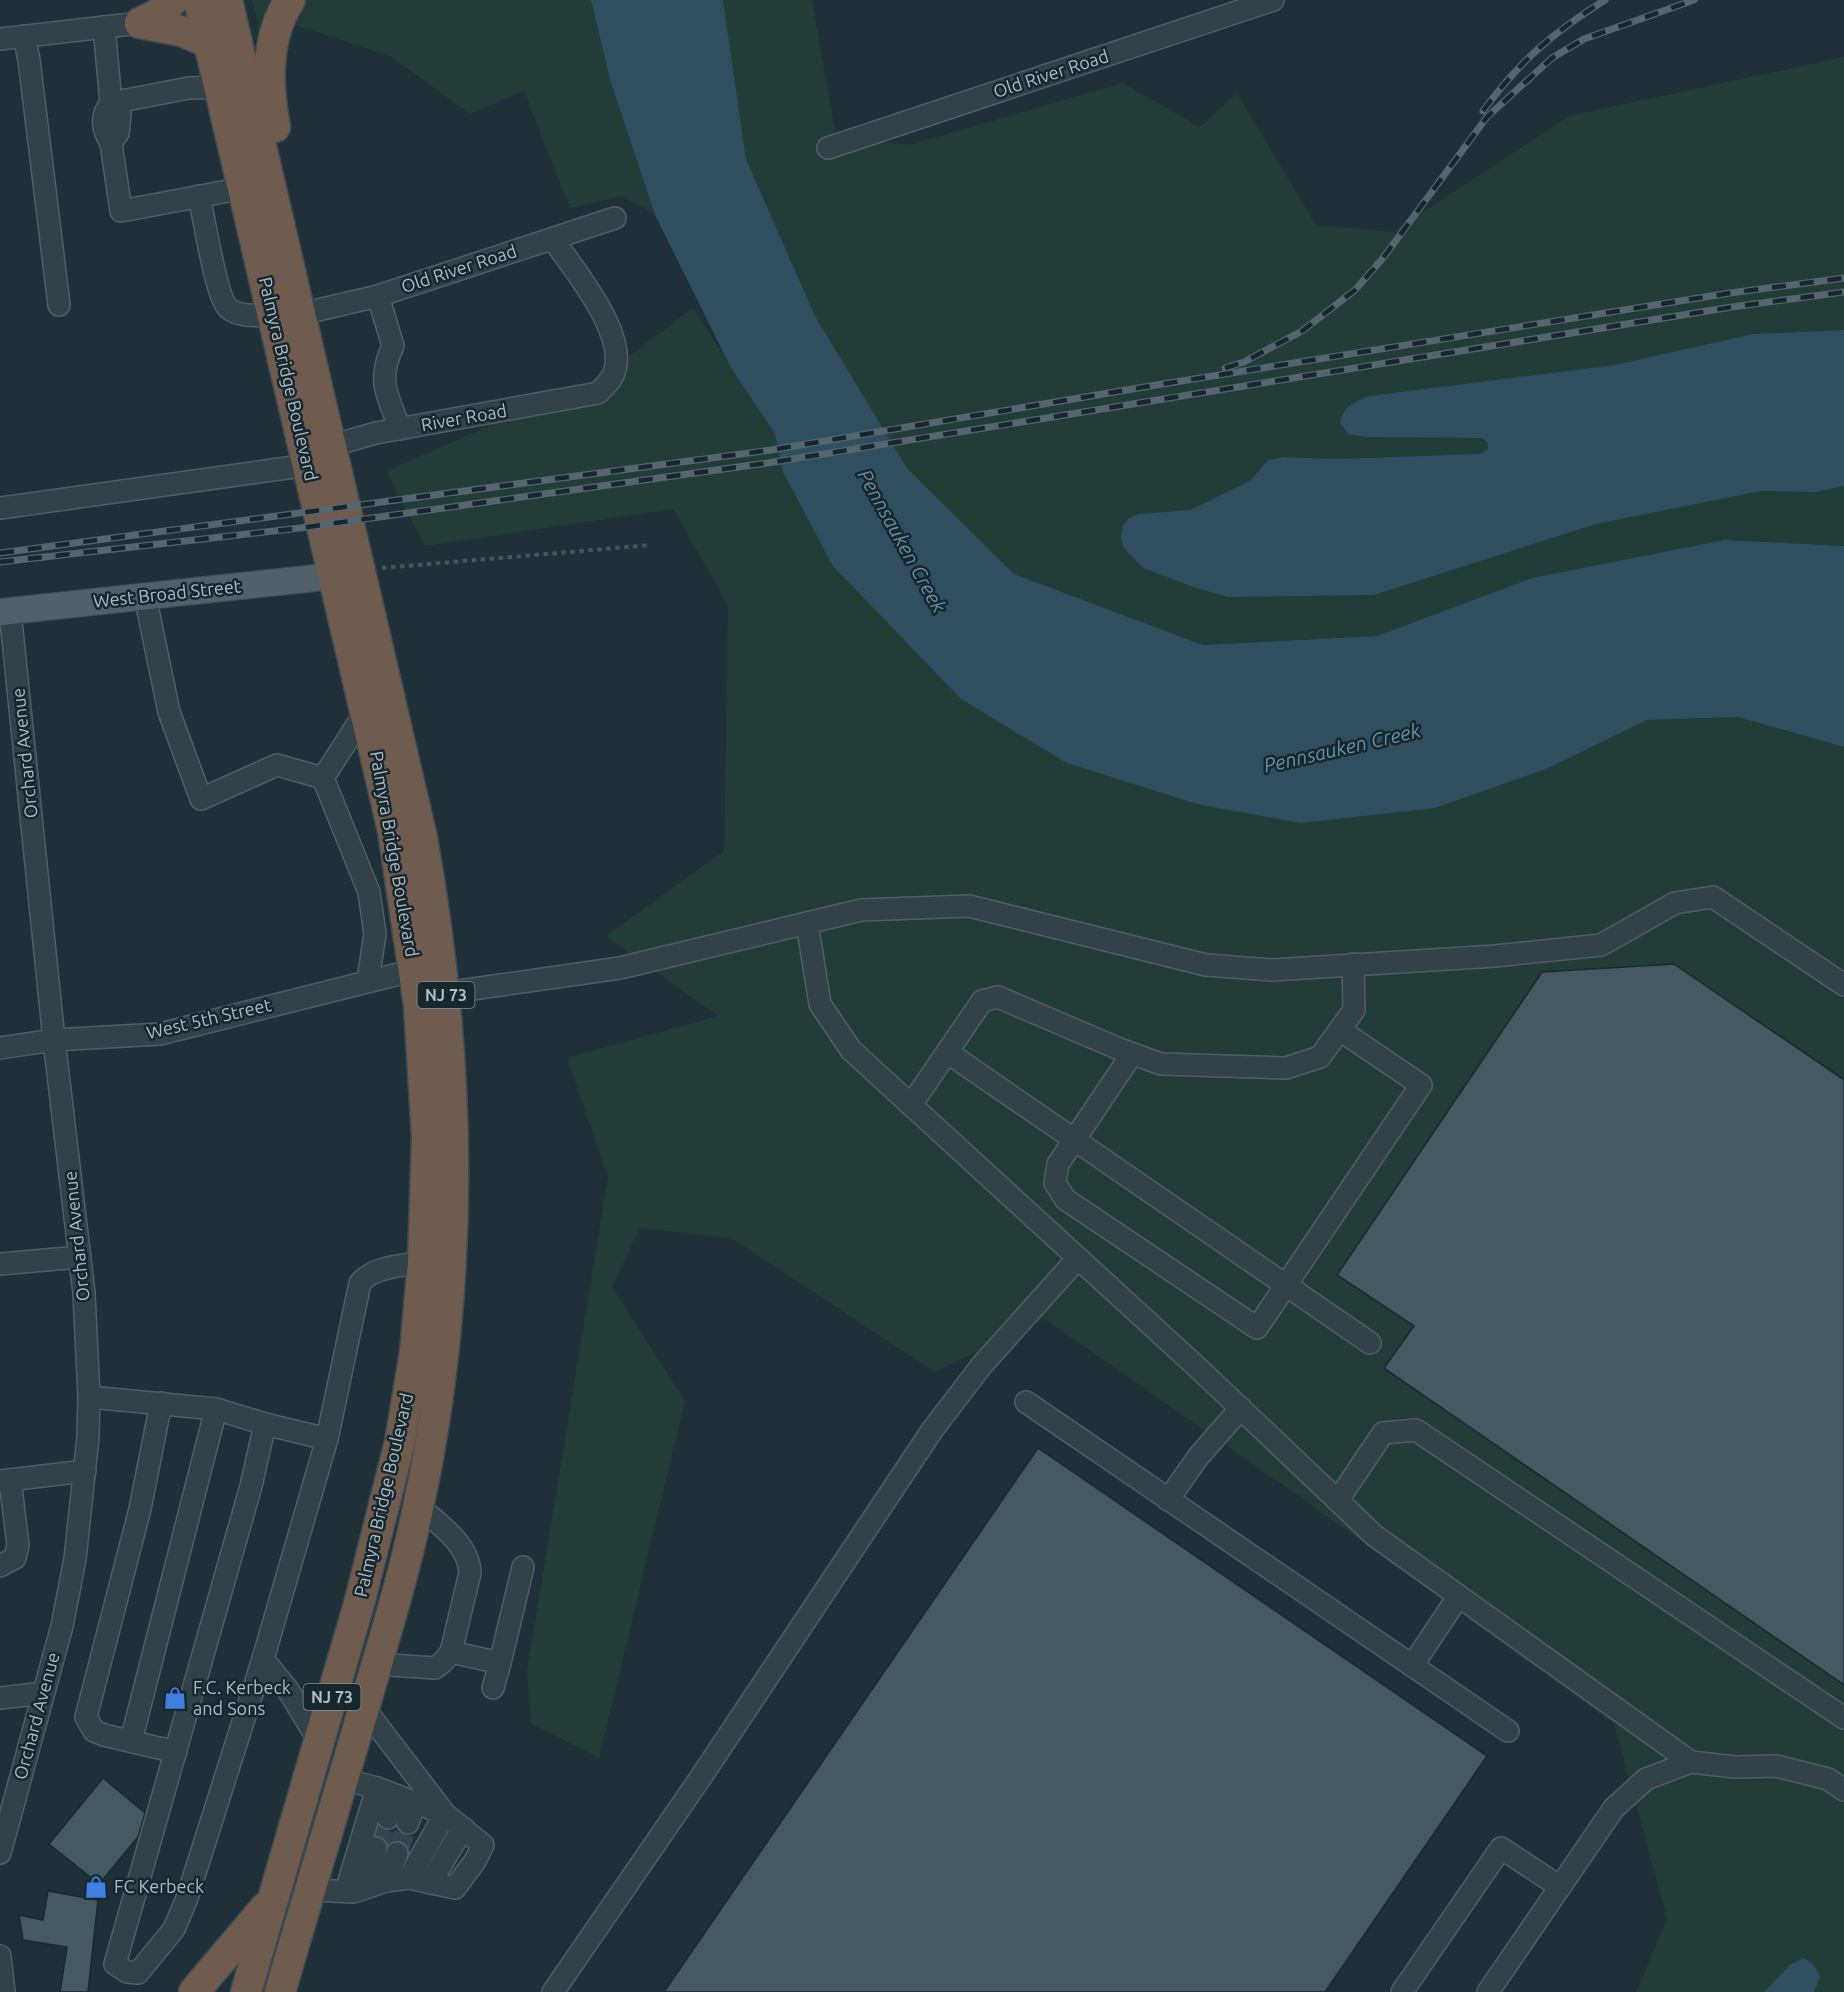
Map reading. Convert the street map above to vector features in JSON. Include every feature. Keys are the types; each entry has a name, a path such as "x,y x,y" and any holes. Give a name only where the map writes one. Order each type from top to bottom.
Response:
{"highway":[{"path":"140,23 162,12 173,0"},
{"name":"Palmyra Bridge Boulevard","path":"199,0 244,188 330,446 366,711 395,842 415,970 427,1137 423,1262 415,1352 400,1442 359,1604 246,1992"},
{"name":"Palmyra Bridge Boulevard","path":"227,0 287,249 288,315 308,465 347,573 422,838 436,915 454,1101 454,1214 447,1314 418,1506 364,1707 280,1992"},
{"path":"287,249 270,71 273,39 290,0"},
{"path":"140,23 181,31 210,43"},
{"path":"194,1992 225,1958 274,1896"}],"main road":[{"name":"West Broad Street","path":"5,612 347,573"}],"street":[{"name":"Old River Road","path":"828,148 1273,0"},
{"path":"0,39 140,23"},
{"path":"104,27 111,103 105,111 103,131 111,143 121,211 244,188"},
{"path":"24,36 29,60 59,305"},
{"path":"111,103 189,88 220,87"},
{"name":"Old River Road","path":"199,196 220,293 228,308 239,314 288,315 378,296 615,218"},
{"name":"River Road","path":"330,446 400,429 598,393 614,374 617,360 615,342 597,304 553,239"},
{"path":"378,296 393,346 384,364 384,385 400,429"},
{"path":"0,508 308,465"},
{"path":"145,596 169,712 201,799 277,765 323,778"},
{"name":"Orchard Avenue","path":"0,1853 5,1816 62,1626 75,1559 85,1472 89,1397 80,1257 5,612"},
{"path":"323,778 366,711"},
{"path":"323,778 361,872 371,904 375,934 368,980"},
{"path":"445,993 620,968 861,910 969,906 1206,965 1273,970 1495,956 1601,945 1675,903 1713,897 1844,985"},
{"path":"371,904 407,915"},
{"path":"807,923 820,1004 851,1050 1241,1408 1375,1536 1691,1762"},
{"path":"911,1105 982,1001 998,997 1161,1064 1286,1068 1320,1058 1354,1010 1353,964"},
{"name":"West 5th Street","path":"0,1048 54,1040 160,1034 415,970"},
{"path":"1132,1054 1058,1164 1054,1183 1065,1198 1257,1328 1421,1085 1340,1030"},
{"path":"947,1052 1370,1343"},
{"path":"0,1264 80,1257"},
{"path":"554,1992 706,1770 933,1429 982,1365 1078,1258"},
{"path":"265,1424 251,1486 115,1964 127,1972 138,1973 153,1958 178,1919 263,1659 327,1439 360,1283 368,1274 380,1270 423,1262"},
{"path":"89,1397 216,1409 327,1439"},
{"path":"1026,1402 1508,1731"},
{"path":"161,1403 140,1509 86,1717 94,1731 176,1752"},
{"path":"1168,1500 1198,1457 1241,1408"},
{"path":"131,1741 216,1409"},
{"path":"1338,1500 1383,1433 1416,1430 1844,1718"},
{"path":"0,1566 15,1558 18,1545 5,1480 85,1472"},
{"path":"376,1664 435,1668 444,1662 451,1652 470,1573 469,1559 448,1531 418,1506"},
{"path":"493,1688 523,1567"},
{"path":"1412,1666 1458,1597"},
{"path":"451,1652 500,1663"},
{"path":"263,1659 288,1690 319,1741"},
{"path":"0,1698 43,1693"},
{"path":"310,1890 354,1890 386,1881 409,1878 455,1888 475,1862 483,1845 445,1814 364,1707"},
{"path":"1488,1992 1614,1808 1646,1779 1691,1762 1735,1767 1776,1766 1828,1779 1844,1790"},
{"path":"343,1779 376,1788 402,1810 445,1814"},
{"path":"354,1890 376,1788"},
{"path":"409,1878 445,1814"},
{"path":"1402,1992 1501,1848 1560,1887"},
{"path":"354,1890 387,1851 386,1881"},
{"path":"0,1956 4,1992"}],"path":[{"path":"347,573 651,545"}],"green space":[{"path":"252,0 273,0 267,7 259,28"},
{"path":"307,0 591,0 610,80 655,215 622,196 570,208 524,91 470,114 390,56 290,23"},
{"path":"723,0 812,0 836,136 909,145 1123,83 1200,127 1237,93 1316,225 1393,232 1569,116 1844,57 1844,330 1753,334 1615,365 1354,403 1341,414 1348,434 1366,437 1482,438 1487,442 1488,449 1479,454 1336,459 1283,457 1268,460 1250,481 1190,510 1139,514 1199,589 1228,597 1374,595 1596,524 1761,491 1816,492 1844,486 1844,546 1724,540 1532,578 1377,636 1203,645 1014,574 907,468 815,316 746,159"},
{"path":"693,308 775,434 783,472 1435,808 1546,769 1647,720 1738,717 1844,747 1844,1992 1636,1992 1667,1919 1614,1724 1300,1497 1045,1319 935,1372 731,1238 640,1228 612,1287 685,1401 599,1758 531,1723 527,1670 608,1177 567,1058 718,1016 606,936 724,851 728,605 673,509 425,546 386,471 603,376"}],"water":[{"name":"Pennsauken Creek","path":"591,0 723,0 746,159 815,316 907,468 1014,574 1203,645 1377,636 1532,578 1724,540 1844,546 1844,747 1738,717 1647,720 1546,769 1435,808 1301,823 1197,804 1067,763 961,699 833,566 783,472 775,434 731,368 655,215 610,80"},
{"path":"1844,330 1844,486 1816,492 1761,491 1596,524 1374,595 1228,597 1143,568 1123,547 1121,538 1123,525 1129,518 1139,514 1190,510 1250,481 1268,460 1283,457 1336,459 1479,454 1488,449 1487,442 1482,438 1366,437 1348,434 1340,422 1344,412 1354,403 1369,396 1615,365 1753,334"},
{"path":"1804,1958 1814,1965 1820,1977 1814,1992 1764,1992 1791,1964"}],"building":[{"path":"1674,964 1844,1080 1844,1685 1384,1368 1414,1326 1337,1275 1542,972"},
{"path":"1038,1448 1487,1756 1325,1992 664,1992"},
{"path":"103,1778 145,1813 138,1837 99,1884 49,1844"},
{"path":"48,1891 98,1900 88,1992 60,1992 67,1947 23,1940 19,1915 43,1920"}],"tunnel":[{"path":"376,1848 388,1818"},
{"path":"397,1853 408,1823"}],"railway":[{"path":"1483,111 1510,77 1538,49 1569,24 1605,0"},
{"path":"1225,368 1244,362 1302,331 1355,290 1383,258 1487,117 1552,58 1584,39 1694,0"},
{"path":"0,553 771,450 1150,386 1730,293 1844,278"},
{"path":"0,562 300,528 774,462 1732,307 1844,292"}],"place":[{"name":"F.C. Kerbeck and Sons","path":"175,1698"},
{"name":"FC Kerbeck","path":"96,1887"}]}
